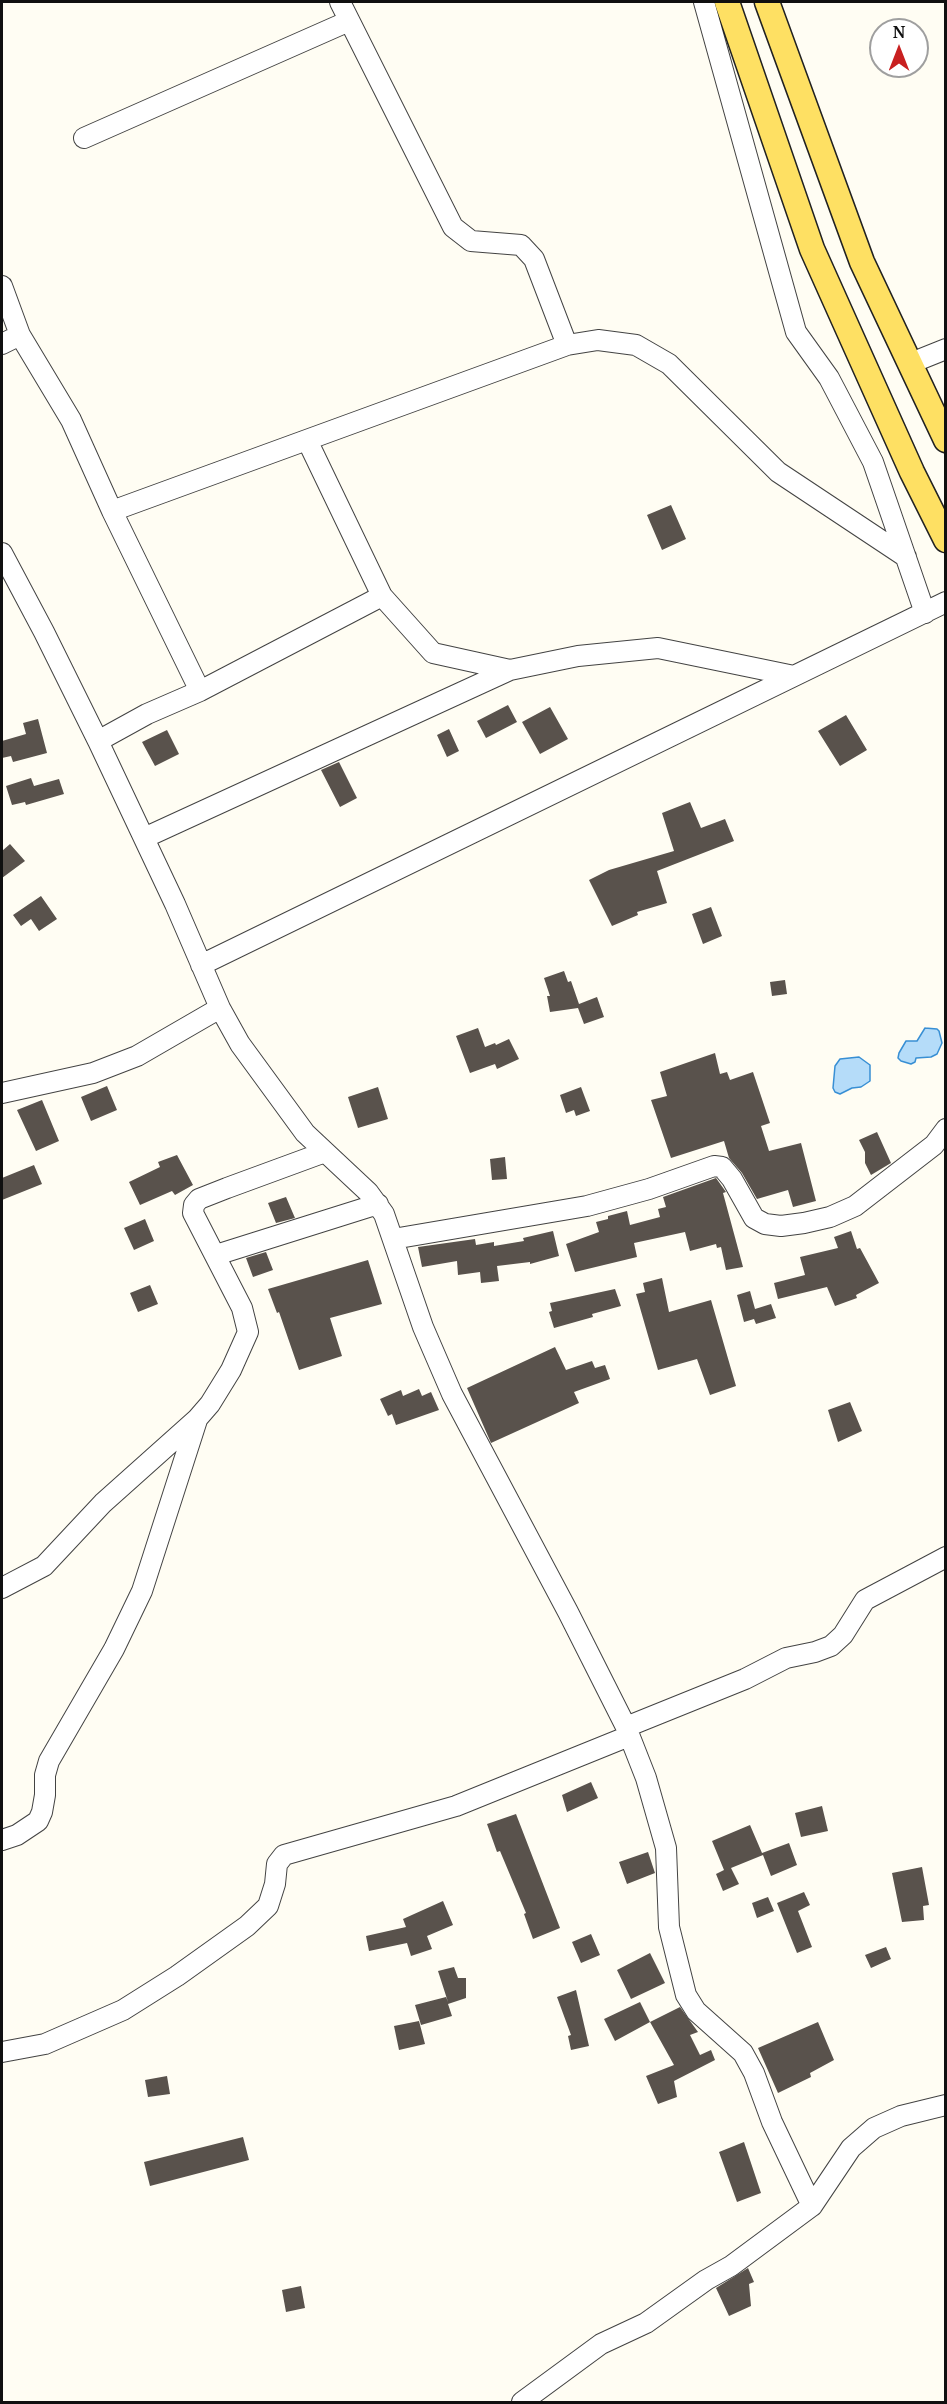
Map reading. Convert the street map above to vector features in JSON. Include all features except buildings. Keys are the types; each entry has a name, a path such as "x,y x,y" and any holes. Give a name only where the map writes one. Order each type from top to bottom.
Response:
{"main road":[{"path":"727,2 812,249 945,540"},
{"path":"767,2 862,262 945,440"}],"street":[{"path":"340,2 453,227 471,241 521,245 534,259 567,345"},
{"path":"704,2 796,332 829,378 873,462 925,613"},
{"path":"84,138 350,21"},
{"path":"2,286 20,335 72,420 112,511 200,691"},
{"path":"2,344 20,335"},
{"path":"112,511 567,345 598,340 636,345 669,364 778,472 906,557"},
{"path":"911,363 945,349"},
{"path":"307,440 382,596 433,653 510,670"},
{"path":"2,553 98,741 144,837 220,1008 240,1044 305,1133 368,1192 384,1214 423,1327 452,1394 568,1612 628,1732 646,1778 666,1848 669,1927 686,1995 696,2011 743,2053 812,2206"},
{"path":"98,741 147,714 200,691 382,596"},
{"path":"201,965 945,602"},
{"path":"144,837 510,670 578,656 658,648 794,676"},
{"path":"2,1093 93,1073 137,1056 220,1008"},
{"path":"393,1239 587,1206 649,1189 714,1166 723,1167 754,1218 765,1224 781,1226 804,1223 830,1217 855,1206 934,1145 945,1129"},
{"path":"2,1588 44,1566 103,1503 197,1419 210,1404 231,1370 248,1332 242,1308 193,1213 194,1205 199,1199 325,1152"},
{"path":"216,1255 378,1204"},
{"path":"2,1840 18,1835 38,1821 42,1812 45,1775 49,1761 114,1649 142,1591 197,1419"},
{"path":"2,2052 45,2044 123,2010 177,1976 247,1926 268,1906 275,1884 277,1864 284,1855 456,1806 628,1732 786,1658 831,1646 843,1635 865,1600 945,1557"},
{"path":"522,2403 601,2344 646,2323 706,2280 731,2266 812,2206 850,2148 874,2128 901,2116 945,2105"}],"water":[{"path":"925,1028 939,1031 942,1043 937,1054 931,1057 916,1058 911,1064 901,1061 898,1058 899,1053 906,1041 917,1041"},
{"path":"859,1057 870,1065 870,1081 861,1087 852,1088 840,1094 835,1092 833,1088 835,1066 840,1059"}]}
